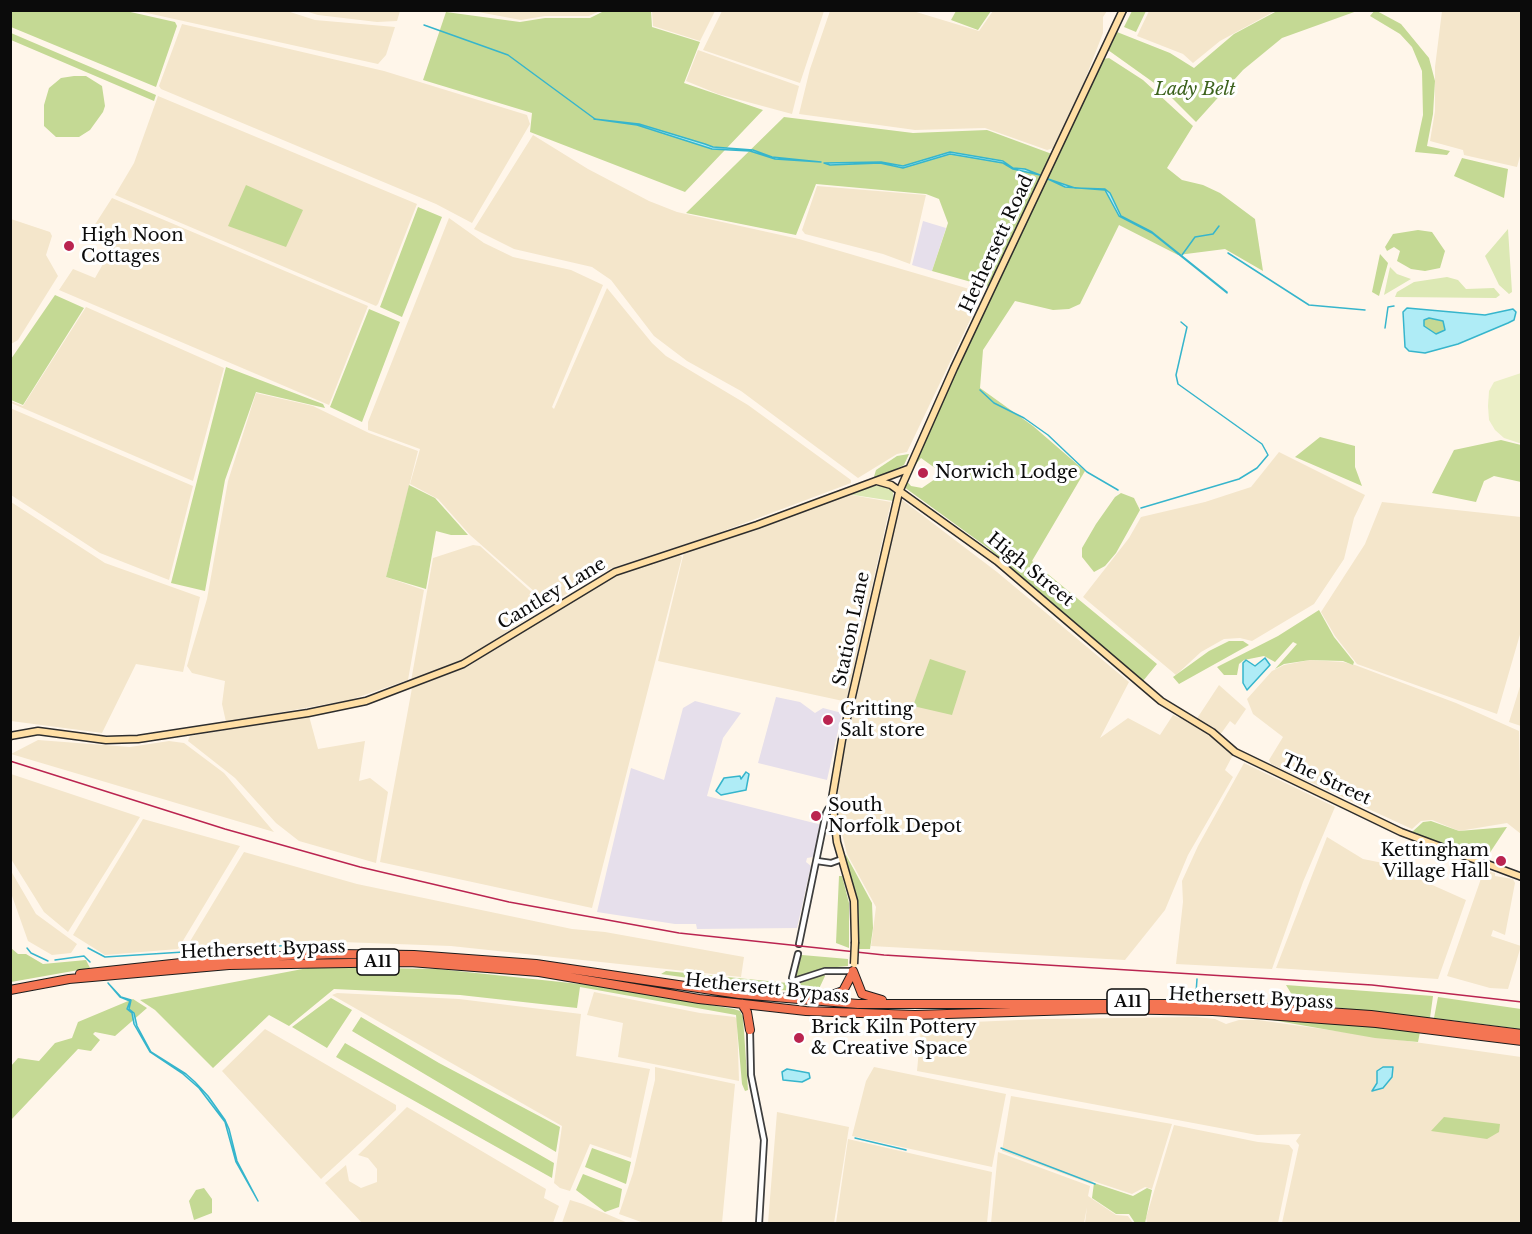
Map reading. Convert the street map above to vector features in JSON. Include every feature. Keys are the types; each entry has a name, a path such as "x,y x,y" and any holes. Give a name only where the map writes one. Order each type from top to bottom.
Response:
{"highway":[{"name":"Hethersett Bypass","path":"10,988 125,967 216,959 367,954 536,964 697,988 798,999 916,1005 1130,1002 1232,1005 1371,1015 1521,1034"},
{"name":"Hethersett Bypass","path":"10,988 229,965 313,961 410,962 540,972 764,1007 906,1015 1108,1009 1213,1011 1365,1022 1521,1041"},
{"name":"A11","path":"798,999 839,994 847,987 854,968"},
{"name":"A11","path":"854,968 858,989 868,997 916,1005"},
{"path":"742,1004 747,1012 750,1030"},
{"path":"750,1030 756,1014 764,1007"}],"street":[{"name":"Hethersett Road","path":"899,492 1123,10"},
{"name":"Cantley Lane","path":"10,736 38,730 120,740 340,708 419,682 484,653 615,572 908,469"},
{"path":"877,481 899,492"},
{"name":"High Street","path":"899,492 997,561 1136,679"},
{"name":"Station Lane","path":"854,968 854,901 842,860 832,810 838,760 899,492"},
{"name":"The Street","path":"1136,679 1177,712 1212,732 1248,760 1401,832 1521,877"},
{"name":"Station Lane","path":"799,944 826,813 828,809 832,810"},
{"path":"817,861 831,863 842,860"},
{"path":"798,954 792,978 795,981 825,971 854,968"},
{"path":"750,1030 751,1075 764,1140 759,1224"}],"shaded area":[{"path":"652,10 715,11 700,41 653,26"},
{"path":"1149,10 1275,11 1220,41 1193,63 1183,54 1137,36"},
{"path":"138,11 287,11 315,20 395,27 386,55 378,64"},
{"path":"305,11 400,11 397,21 377,22 318,15"},
{"path":"473,11 600,11 589,16 545,16 521,20"},
{"path":"722,11 824,11 800,83 703,50"},
{"path":"830,11 913,11 979,31 993,11 1107,11 1103,17 1103,33 1076,103 1054,148 1047,150 985,128 915,130 799,114 810,69"},
{"path":"1442,11 1521,11 1522,149 1517,167 1464,155 1463,150 1430,141 1435,111 1435,67"},
{"path":"182,24 384,71 527,115 530,124 472,223 436,204 161,89 159,86"},
{"path":"698,50 799,86 792,114 718,94 686,81"},
{"path":"158,96 417,204 378,304 376,306 115,195 134,163"},
{"path":"533,135 588,169 649,201 677,212 799,239 983,293 907,452 897,454 858,478 741,391 687,361 654,336 611,280 592,267 514,249 474,229"},
{"path":"817,186 926,195 910,264 883,254 805,234 802,230"},
{"path":"112,198 368,306 329,405 59,290 73,269 95,278 115,243 114,239 94,226"},
{"path":"449,218 484,243 513,257 571,270 603,285 552,407 554,409 607,288 652,343 666,356 748,405 851,480 851,483 713,535 609,569 556,600 544,600 470,535 438,499 410,484 420,449 368,430 368,422"},
{"path":"11,219 50,232 52,236 46,255 58,276 18,340 11,344"},
{"path":"923,221 946,228 932,271 912,265"},
{"path":"86,307 224,368 193,481 11,403 11,401 23,406"},
{"path":"256,393 313,406 369,433 418,451 386,577 424,590 408,680 350,700 226,722 222,704 225,681 192,673 187,666 207,599 228,481"},
{"path":"10,408 193,486 169,580 100,553 11,495"},
{"path":"1279,452 1365,495 1354,518 1344,559 1314,604 1252,641 1240,638 1224,639 1201,652 1176,675 1083,597 1129,538 1141,517 1205,502 1251,487"},
{"path":"846,494 891,502 847,698 843,701 658,661 684,552"},
{"path":"901,499 997,572 1129,682 1100,738 1128,718 1160,735 1173,715 1200,727 1234,753 1225,770 1233,777 1188,855 1165,910 1125,960 871,946 876,907 847,854 837,813 839,774"},
{"path":"11,502 105,563 200,597 183,672 136,664 102,733 11,721"},
{"path":"1382,502 1521,517 1521,631 1497,714 1357,664 1335,636 1321,612 1365,544"},
{"path":"473,545 480,546 547,606 468,657 411,681 433,558"},
{"path":"678,554 682,557 592,908 380,862 412,688 467,667 613,576 653,560"},
{"path":"1310,660 1355,665 1456,703 1519,731 1521,834 1507,823 1459,831 1432,820 1421,821 1412,829 1271,764 1269,760 1283,737 1253,714 1247,699 1272,671 1284,665"},
{"path":"1521,683 1522,726 1509,722"},
{"path":"1219,685 1246,709 1235,725 1230,721 1220,735 1196,720"},
{"path":"776,697 800,702 815,713 823,708 842,713 827,780 758,763"},
{"path":"695,701 741,713 723,738 707,796 822,825 813,857 807,858 806,862 811,866 797,928 697,929 696,924 675,924 597,912 631,768 664,780 683,708"},
{"path":"309,716 318,749 365,741 359,781 370,778 388,792 376,863 299,841 276,823 235,778 188,741 190,736"},
{"path":"38,740 130,747 169,741 184,743 224,773 274,832 11,754"},
{"path":"1244,763 1335,807 1303,882 1272,969 1176,964 1183,902 1182,881 1198,846"},
{"path":"11,774 140,817 68,932 44,912 11,859"},
{"path":"143,819 240,846 178,949 105,955 73,935"},
{"path":"1327,837 1363,859 1383,863 1466,900 1438,979 1276,968"},
{"path":"244,852 357,884 572,929 605,932 744,957 741,977 451,946 314,941 186,948"},
{"path":"1484,870 1495,873 1495,876 1513,879 1515,883 1505,935 1493,930 1491,936 1521,946 1508,989 1490,988 1447,976"},
{"path":"11,871 36,914 77,944 71,953 52,955 28,941 11,893"},
{"path":"594,992 700,1013 735,1017 737,1019 739,1081 618,1057 623,1023 587,1015"},
{"path":"337,993 459,999 581,1014 576,1056 650,1069 631,1158 590,1144 570,1191 560,1188 554,1183 562,1126 332,995"},
{"path":"1196,1017 1215,1019 1226,1024 1239,1020 1258,1020 1521,1057 1521,1223 1282,1223 1299,1145 1296,1141 1301,1134 1257,1135 917,1071 921,1028 926,1024 1042,1019"},
{"path":"265,1029 396,1105 396,1110 321,1179 222,1071"},
{"path":"655,1067 735,1084 722,1223 644,1223 619,1214 633,1173 655,1080"},
{"path":"874,1067 1006,1094 992,1167 852,1136 866,1081"},
{"path":"1011,1096 1172,1124 1152,1189 1145,1187 1132,1194 1093,1181 1091,1184 1002,1151"},
{"path":"407,1107 546,1189 544,1198 559,1206 553,1223 362,1223 325,1183 346,1165 349,1181 361,1188 377,1182 377,1169 368,1158 358,1155"},
{"path":"777,1112 849,1127 834,1223 768,1223"},
{"path":"1174,1125 1258,1142 1289,1145 1293,1150 1278,1223 1147,1223 1146,1218"},
{"path":"848,1139 992,1172 987,1223 836,1223"},
{"path":"998,1152 1090,1186 1088,1196 1116,1215 1128,1216 1133,1223 1085,1223 1087,1207 1084,1223 991,1223"},
{"path":"570,1200 583,1204 628,1223 562,1223"}],"green space":[{"path":"956,10 991,11 978,30 951,20"},
{"path":"1375,10 1401,24 1429,58 1435,81 1433,114 1427,146 1450,151 1447,155 1415,152 1423,115 1422,71 1412,47 1400,34 1370,16"},
{"path":"10,11 126,11 175,22 177,26 156,87 11,27"},
{"path":"604,11 651,11 652,27 700,42 684,83 763,110 685,192 530,132 532,113 423,80 446,12 520,22 545,18 590,18"},
{"path":"1132,11 1146,11 1136,32 1124,27"},
{"name":"Lady Belt","path":"1277,11 1357,11 1282,38 1243,70 1196,122 1164,90 1108,50 1117,32 1170,53 1194,68 1234,34"},
{"path":"11,33 156,95 154,101 11,40"},
{"path":"1109,58 1143,80 1193,126 1167,168 1182,180 1203,185 1220,193 1255,219 1263,271 1225,249 1178,255 1119,225 1080,304 1069,309 1053,310 1015,301 983,350 980,388 1033,426 1085,471 1032,561 1157,664 1143,681 988,548 904,487 906,480 911,486 922,488 938,477 935,468 921,458 916,464 913,462 1103,59"},
{"path":"86,76 102,86 105,106 90,130 79,137 56,137 44,126 44,105 49,88 61,78"},
{"path":"784,117 913,133 987,130 1052,154 989,287 932,271 948,223 939,199 926,194 816,184 796,235 686,213"},
{"path":"1462,158 1508,169 1504,198 1454,176"},
{"path":"246,185 303,210 286,247 228,226"},
{"path":"418,207 442,217 402,317 380,307"},
{"path":"1508,229 1512,292 1509,294 1499,285 1485,256"},
{"path":"1418,230 1432,232 1445,251 1440,268 1425,271 1411,269 1397,261 1400,251 1394,247 1387,251 1385,247 1393,234"},
{"path":"1380,254 1388,263 1379,296 1372,292"},
{"path":"1390,267 1397,274 1411,279 1384,295"},
{"path":"1447,277 1458,280 1466,289 1494,288 1500,295 1496,298 1395,297 1397,292 1414,282"},
{"path":"55,295 84,308 23,405 11,400 11,359"},
{"path":"369,309 400,322 362,422 330,407"},
{"path":"1429,318 1443,321 1445,330 1436,334 1424,326 1424,320"},
{"path":"226,367 323,404 325,408 256,392 225,480 205,591 171,583"},
{"path":"1521,373 1522,443 1519,443 1504,438 1495,430 1489,420 1488,406 1489,391 1494,382"},
{"path":"1320,437 1355,446 1355,467 1362,486 1295,457"},
{"path":"1501,440 1521,445 1521,482 1494,476 1484,481 1476,502 1432,493 1454,450"},
{"path":"909,454 904,465 873,480 876,470 897,456"},
{"path":"882,484 893,489 893,501 847,494"},
{"path":"409,485 435,498 468,535 451,535 436,531 426,589 386,577"},
{"path":"1121,493 1134,498 1140,510 1116,553 1105,566 1094,572 1082,557 1082,548 1115,497"},
{"path":"1319,610 1334,637 1354,662 1353,665 1343,661 1310,660 1284,664 1275,669 1297,644 1293,642 1275,662 1264,656 1244,660 1239,664 1237,675 1224,675 1217,667 1278,636"},
{"path":"1229,641 1243,641 1249,645 1179,684 1173,677 1209,651"},
{"path":"930,659 966,671 952,715 913,706"},
{"path":"1431,821 1459,831 1507,827 1485,860 1412,832 1423,822"},
{"path":"846,855 872,903 873,928 870,949 859,949 858,902 844,859"},
{"path":"839,876 842,876 849,903 849,948 836,943"},
{"path":"11,948 18,954 26,954 43,964 86,960 90,968 11,982"},
{"path":"802,955 848,959 848,966 826,968 798,979 795,977 799,957"},
{"path":"313,967 438,969 599,986 734,1009 740,1011 743,1017 748,1090 745,1091 742,1084 736,1015 580,987 577,1008 460,995 334,989 289,1026 269,1015 213,1068 155,1010 140,1000"},
{"path":"666,971 798,984 824,974 825,976 817,993 757,988 661,974"},
{"path":"1286,985 1433,996 1430,1018 1297,1003"},
{"path":"1438,997 1521,1009 1521,1029 1434,1018"},
{"path":"331,998 352,1010 327,1048 292,1027"},
{"path":"133,999 147,1008 115,1036 95,1032 93,1034 100,1040 91,1051 78,1049 11,1120 11,1066 18,1058 39,1061 55,1043 72,1038 78,1022"},
{"path":"361,1017 439,1063 560,1127 556,1152 352,1031"},
{"path":"1272,1020 1320,1021 1420,1032 1418,1042 1375,1038"},
{"path":"345,1043 554,1163 552,1178 336,1057"},
{"path":"1444,1117 1500,1124 1499,1132 1487,1139 1431,1131"},
{"path":"592,1148 631,1162 626,1184 585,1167"},
{"path":"583,1174 622,1189 619,1207 605,1212 576,1190"},
{"path":"1094,1183 1133,1196 1147,1188 1152,1190 1145,1223 1135,1223 1129,1214 1116,1214 1092,1198"},
{"path":"204,1188 212,1199 212,1213 194,1220 189,1201 196,1190"}],"water":[{"path":"594,119 639,124 713,147 753,150 772,157 821,162 775,159 750,151 712,149 637,125"},
{"path":"950,152 1003,161 1013,168 1025,169 1040,175 1013,169 1003,163 950,154 903,168 880,163 830,165 824,163 881,162 903,166"},
{"path":"1048,179 1074,188 1065,187"},
{"path":"1081,188 1105,189 1110,193 1121,216 1152,232 1227,293 1152,233 1119,216 1105,190"},
{"path":"1407,308 1485,315 1513,309 1516,312 1514,320 1508,323 1458,344 1425,353 1409,351 1405,347 1403,312","holes":["1429,318 1443,321 1445,330 1436,334 1424,326 1424,320"]},
{"path":"1265,658 1270,665 1247,690 1243,683 1243,663 1246,660 1255,666"},
{"path":"746,772 749,774 746,790 721,795 716,791 724,778 740,776 741,779"},
{"path":"108,983 121,997 131,1000 129,1009 134,1013 137,1026 151,1052 195,1082 225,1120 237,1161 258,1201 236,1162 225,1122 199,1088 183,1074 150,1052 134,1024 132,1013 127,1009 130,1001 120,997"},
{"path":"1383,1067 1393,1067 1392,1077 1383,1088 1372,1091 1377,1083 1377,1071"},
{"path":"787,1069 809,1073 810,1078 802,1082 783,1080 782,1072"}],"waterway":[{"path":"424,25 508,55 595,119"},
{"path":"1182,255 1195,237 1213,234 1219,226"},
{"path":"1228,253 1309,305 1365,310"},
{"path":"1385,328 1388,307 1394,306"},
{"path":"1141,508 1239,479 1257,468 1268,455 1262,444 1178,384 1176,375 1187,327 1181,322"},
{"path":"980,390 994,403 1024,418 1048,435 1087,472 1118,490"},
{"path":"88,948 105,957 325,943"},
{"path":"27,948 31,953 48,961"},
{"path":"55,960 84,956 90,962"},
{"path":"1196,993 1197,979"},
{"path":"855,1138 906,1150"},
{"path":"1001,1148 1095,1184"}],"railway":[{"path":"10,761 225,829 360,867 509,902 679,933 884,955 1372,985 1522,1002"}],"place":[{"name":"High Noon Cottages","path":"69,246"},
{"name":"Norwich Lodge","path":"923,473"},
{"name":"Gritting Salt store","path":"828,720"},
{"name":"South Norfolk Depot","path":"816,816"},
{"name":"Kettingham Village Hall","path":"1501,861"},
{"name":"Brick Kiln Pottery & Creative Space","path":"799,1038"}]}
